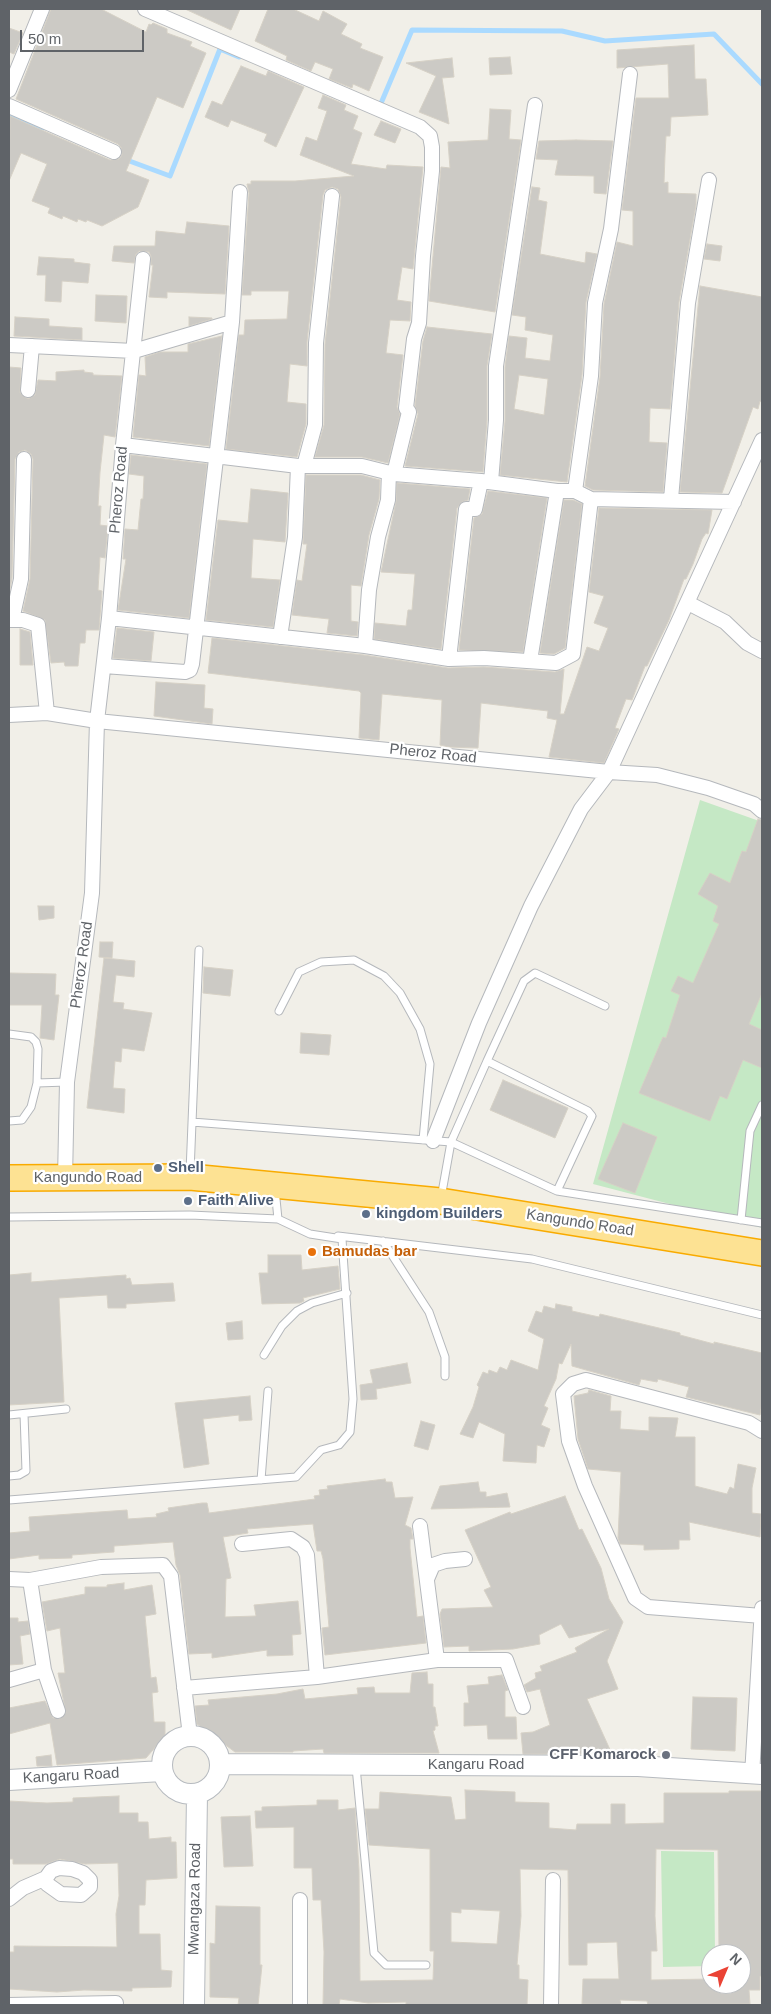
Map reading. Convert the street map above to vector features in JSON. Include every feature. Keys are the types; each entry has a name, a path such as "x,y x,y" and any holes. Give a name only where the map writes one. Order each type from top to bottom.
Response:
{"highway":[{"name":"Kangundo Road","path":"9,1178 190,1177 440,1201 762,1253"}],"main road":[{"path":"190,1736 207,1741 218,1755 220,1764 219,1772 211,1786 197,1794 188,1794 171,1787 162,1771 165,1751 180,1738 190,1736"},
{"name":"Kangaru Road","path":"220,1764 638,1766 757,1774"},
{"name":"Kangaru Road","path":"9,1780 162,1771"},
{"name":"Mwangaza Road","path":"194,2005 197,1794"}],"street":[{"path":"9,90 42,9"},
{"path":"145,9 420,127 430,136 432,171 423,256 419,323 414,339 406,408 409,412 392,473 388,500 378,537 369,590 365,646"},
{"path":"575,491 591,376 595,303 611,229 630,74"},
{"path":"449,659 466,509 475,509 486,481 496,420 496,366 535,105"},
{"path":"9,106 114,152"},
{"path":"671,499 688,303 709,180"},
{"path":"104,666 185,672 190,670 192,664 218,456 232,322 240,192"},
{"path":"280,637 295,537 301,466 315,425 316,343 332,196"},
{"name":"Pheroz Road","path":"65,1179 67,1082 92,893 97,721 109,618 123,445 143,259"},
{"path":"9,345 134,351 232,322"},
{"path":"28,390 32,346"},
{"path":"428,1140 531,906 581,809 609,772 762,440"},
{"path":"123,445 301,466 362,466 392,473 486,481 557,492 575,491 591,499 671,499 734,502"},
{"path":"24,458 21,579 10,620 23,620 38,625 47,714"},
{"path":"530,661 557,492"},
{"path":"109,618 365,646 449,659 556,663 573,654 591,499"},
{"path":"688,603 725,622 747,643 762,651"},
{"name":"Pheroz Road","path":"9,715 47,714 97,721 665,777 708,788 754,804 762,811"},
{"path":"762,1430 749,1423 586,1380 573,1384 563,1394 569,1441 585,1486 635,1598 648,1607 762,1616"},
{"path":"420,1526 437,1660"},
{"path":"242,1544 291,1539 303,1547 307,1555 317,1677"},
{"path":"427,1579 433,1565 445,1561 465,1559"},
{"path":"9,1579 30,1580 100,1567 163,1565 171,1576 190,1736"},
{"path":"30,1580 44,1670 58,1712"},
{"path":"757,1774 762,1606"},
{"path":"184,1688 317,1677 437,1660 506,1660 523,1707"},
{"path":"9,1680 44,1670"},
{"path":"9,1899 23,1888 46,1878"},
{"path":"551,2005 553,1880"},
{"path":"300,1900 300,2005"},
{"path":"9,2005 116,2003"}],"lane":[{"path":"190,1177 199,950"},
{"path":"279,1011 299,972 321,962 354,960 384,976 400,993 420,1029 430,1064 428,1140"},
{"path":"440,1201 452,1142 524,981 535,973 604,1006"},
{"path":"9,1034 31,1038 36,1042 37,1082 31,1107 27,1115 17,1121 9,1121"},
{"path":"487,1061 588,1111 592,1116 557,1191"},
{"path":"37,1082 67,1082"},
{"path":"741,1220 750,1131 762,1105"},
{"path":"192,1122 452,1142 557,1191 762,1222"},
{"path":"275,1186 278,1219"},
{"path":"9,1217 190,1215 278,1219 310,1234 342,1239 348,1293 353,1399 350,1432 339,1445 321,1450 296,1477 9,1500"},
{"path":"310,1234 532,1259 762,1315"},
{"path":"383,1241 429,1312 445,1357 445,1376"},
{"path":"264,1354 282,1326 297,1310 348,1293"},
{"path":"260,1480 268,1391"},
{"path":"9,1415 66,1409"},
{"path":"9,1476 19,1475 26,1471 24,1414"},
{"path":"356,1764 374,1953 386,1965 426,1965"}],"green space":[{"path":"700,800 762,822 762,1228 593,1184"},
{"path":"661,1851 714,1852 715,1944 701,1944 701,1966 663,1967"}],"building":[{"path":"51,9 101,9 146,32 149,24 153,23 167,29 167,33 192,42 190,46 206,53 183,108 157,97 126,171 149,180 138,207 102,226 87,220 86,222 78,219 77,222 63,216 62,219 48,213 50,208 32,201 47,164 21,153 9,181 10,116 110,160 119,159 122,155 121,147 118,144 16,99"},
{"path":"185,9 240,9 231,30"},
{"path":"268,9 293,9 319,21 323,11 347,24 341,34 362,44 360,48 383,57 369,91 353,84 352,88 329,79 333,69 315,62 311,71 286,60 287,56 255,41"},
{"path":"9,28 23,33 14,54 9,52"},
{"path":"694,45 695,79 706,79 708,115 671,117 670,136 666,136 664,183 668,182 668,193 696,194 696,205 679,302 670,409 650,408 649,442 667,443 663,492 593,490 585,486 600,377 604,304 617,242 633,246 633,211 622,210 636,98 669,98 668,64 617,68 617,50"},
{"path":"510,57 512,74 490,75 489,58"},
{"path":"452,58 454,77 442,78 449,124 419,112 436,76 406,63"},
{"path":"241,66 266,76 268,71 304,87 276,147 264,141 267,134 231,120 228,127 205,117 212,101 222,105"},
{"path":"323,95 346,105 344,110 358,116 353,129 362,133 351,164 386,169 387,165 423,167 413,269 402,267 397,300 411,302 410,321 390,320 386,353 403,355 397,407 400,414 388,463 362,457 315,457 324,425 325,344 341,197 338,189 332,187 325,190 323,195 307,342 307,366 290,364 287,402 306,404 306,424 297,457 226,449 239,335 244,335 245,320 287,319 289,291 251,291 251,295 242,295 249,193 247,184 251,184 251,181 295,181 354,176 300,155 306,137 317,141 327,111 318,108"},
{"path":"490,109 511,110 509,139 521,140 495,312 429,301 441,167 450,168 448,142 488,140"},
{"path":"381,121 401,129 395,143 374,135"},
{"path":"539,141 613,141 606,194 594,193 594,176 555,175 558,160 536,159"},
{"path":"532,187 540,188 538,200 547,202 540,254 585,263 586,252 597,254 586,302 582,375 567,482 500,475 505,421 505,367 509,336 527,338 525,358 550,361 553,335 525,330 526,317 512,315","holes":["519,375 548,379 544,415 514,409"]},
{"path":"187,222 229,226 225,294 167,292 167,298 149,297 153,265 151,265 149,252 139,251 136,254 134,263 112,261 114,246 155,246 156,231 185,234"},
{"path":"707,244 722,246 720,261 704,259"},
{"path":"39,257 74,259 74,262 90,264 88,283 62,281 61,302 45,301 46,275 37,275"},
{"path":"700,286 762,297 762,402 760,401 758,409 753,407 722,493 680,492"},
{"path":"96,295 127,296 126,323 95,321"},
{"path":"15,317 49,319 49,326 82,328 82,340 14,336"},
{"path":"189,317 212,318 212,319 189,326"},
{"path":"427,327 492,334 487,366 487,420 483,472 405,466 418,414 415,406 423,341"},
{"path":"222,336 209,446 133,437 139,375 146,376 145,357 160,352 188,352 188,344"},
{"path":"9,367 21,368 20,393 28,399 35,395 38,380 56,381 56,372 84,370 84,372 93,373 93,375 122,376 115,437 104,435 100,472 98,506 101,506 100,525 108,526 105,558 100,557 98,590 102,591 99,630 86,630 85,643 80,643 78,666 65,666 64,662 51,663 45,620 23,611 30,579 33,459 31,454 25,450 19,452 15,459 12,578 9,594"},
{"path":"131,455 207,464 189,618 118,610 126,559 123,559 125,529 138,530 141,499 143,499 144,476 129,474"},
{"path":"306,475 361,475 380,480 379,499 369,535 361,586 351,585 351,621 358,622 357,636 327,633 329,619 292,615 297,580 302,581 307,544 303,544"},
{"path":"397,483 470,489 468,500 462,502 457,508 441,649 374,639 375,623 406,626 408,610 412,610 415,574 381,572 396,502"},
{"path":"251,489 288,493 285,542 253,539 251,578 280,580 273,627 206,620 218,520 248,523"},
{"path":"488,491 547,498 523,652 459,650 474,518 482,514"},
{"path":"564,500 573,500 582,504 565,648 554,654 540,653"},
{"path":"599,508 712,510 708,534 706,533 702,539 693,564 686,579 684,579 669,620 647,666 645,666 632,700 626,699 615,728 619,729 604,763 549,757 557,720 547,718 548,711 481,703 478,748 449,747 440,745 442,700 382,694 379,740 359,738 361,693 359,691 208,673 212,638 364,655 448,668 484,667 555,672 564,669 560,714 564,714 587,647 599,651 608,628 594,623 604,596 589,592"},
{"path":"117,628 154,632 151,661 113,658"},
{"path":"20,629 30,632 33,665 20,665"},
{"path":"156,682 205,685 204,708 213,709 212,724 154,716"},
{"path":"758,819 762,820 762,993 749,1024 762,1030 762,1068 743,1060 727,1099 720,1096 710,1121 639,1093 663,1037 666,1038 680,995 671,991 678,976 693,983 719,924 713,921 718,906 698,894 710,873 730,883 742,851 746,852"},
{"path":"38,906 54,906 54,918 39,920"},
{"path":"100,942 113,942 112,958 99,957"},
{"path":"104,958 135,961 134,977 116,975 113,1002 124,1003 123,1009 152,1013 144,1051 122,1048 121,1062 115,1061 113,1088 125,1089 124,1113 87,1108"},
{"path":"204,967 233,970 230,996 203,993"},
{"path":"9,973 56,974 55,995 59,995 54,1040 40,1038 42,1005 9,1005"},
{"path":"301,1033 331,1035 329,1055 300,1053"},
{"path":"503,1080 568,1108 555,1138 490,1110"},
{"path":"623,1123 657,1137 635,1193 598,1179"},
{"path":"268,1255 301,1255 302,1270 338,1266 340,1289 303,1298 304,1301 300,1303 262,1304 259,1273 268,1273"},
{"path":"31,1273 31,1282 126,1275 126,1279 130,1278 132,1285 173,1283 175,1301 126,1304 126,1308 108,1308 107,1295 59,1298 64,1402 9,1405 9,1275"},
{"path":"556,1304 572,1307 572,1311 599,1317 600,1314 680,1333 680,1335 714,1344 714,1342 762,1353 762,1402 760,1415 686,1397 689,1387 658,1379 657,1382 641,1379 639,1385 572,1366 571,1344 562,1364 559,1363 556,1379 544,1406 548,1408 541,1425 550,1429 544,1447 537,1445 536,1463 503,1461 505,1434 479,1422 473,1438 460,1434 473,1407 479,1387 477,1385 483,1372 488,1374 489,1370 497,1373 500,1367 507,1370 511,1360 538,1370 544,1339 528,1331 536,1311 542,1313 544,1306 555,1309"},
{"path":"242,1321 243,1339 228,1340 226,1323"},
{"path":"407,1363 411,1383 376,1389 377,1399 361,1400 360,1385 373,1383 370,1370"},
{"path":"589,1390 611,1396 610,1411 621,1411 620,1429 649,1431 649,1417 678,1418 675,1437 695,1437 695,1486 727,1494 730,1487 734,1489 738,1464 756,1468 752,1488 752,1513 761,1514 760,1537 689,1522 690,1540 679,1540 679,1549 644,1550 644,1545 620,1544 618,1538 621,1472 588,1469 578,1439 574,1396 588,1393"},
{"path":"250,1396 252,1420 239,1421 239,1415 203,1419 209,1464 184,1468 175,1403"},
{"path":"421,1421 435,1425 428,1450 414,1446"},
{"path":"385,1479 386,1482 392,1482 395,1498 413,1497 405,1525 411,1528 413,1539 410,1539 410,1548 417,1617 423,1616 426,1643 325,1655 322,1628 329,1627 323,1559 321,1551 317,1551 313,1524 247,1529 248,1533 223,1537 231,1578 226,1579 225,1617 256,1616 254,1605 298,1601 301,1634 292,1635 293,1655 267,1656 267,1650 212,1658 212,1653 189,1654 180,1575 176,1565 173,1542 114,1546 114,1552 72,1555 72,1558 39,1559 39,1555 9,1559 9,1533 30,1531 29,1517 127,1510 128,1519 157,1517 156,1514 169,1511 168,1508 202,1503 207,1503 209,1513 315,1499 314,1496 320,1495 319,1490 328,1489 327,1486"},
{"path":"478,1482 480,1492 486,1492 486,1497 507,1493 510,1507 431,1509 440,1486"},
{"path":"565,1496 579,1530 582,1529 601,1568 609,1599 623,1622 607,1661 618,1689 587,1699 612,1754 523,1754 521,1733 533,1732 550,1725 540,1689 527,1692 524,1685 536,1678 535,1673 542,1671 540,1666 577,1652 575,1648 609,1629 569,1638 561,1624 539,1635 540,1644 513,1649 469,1651 469,1646 444,1647 440,1614 442,1609 493,1607 484,1590 491,1587 465,1530 510,1512 511,1514"},
{"path":"124,1583 124,1590 152,1585 156,1614 145,1616 151,1678 156,1677 158,1692 152,1693 154,1722 165,1722 165,1736 146,1758 57,1765 50,1723 9,1734 9,1708 45,1701 53,1718 60,1719 66,1713 58,1673 65,1673 60,1628 47,1631 42,1602 85,1594 85,1587 107,1587 107,1585"},
{"path":"9,1618 18,1618 18,1622 28,1621 30,1634 20,1636 23,1664 9,1665"},
{"path":"427,1672 428,1684 433,1684 433,1707 435,1707 438,1726 435,1726 433,1731 439,1753 324,1753 323,1749 293,1752 235,1752 197,1724 195,1706 209,1705 208,1700 277,1694 303,1689 305,1699 358,1694 357,1688 374,1687 375,1693 410,1693 412,1673"},
{"path":"502,1675 508,1690 505,1691 505,1717 516,1717 517,1739 488,1739 487,1725 464,1726 464,1703 469,1703 467,1686 489,1684 488,1677"},
{"path":"693,1697 737,1698 735,1751 691,1749"},
{"path":"51,1755 52,1766 37,1766 36,1757"},
{"path":"465,1790 515,1792 515,1802 549,1803 549,1828 576,1830 577,1824 611,1824 611,1804 625,1804 625,1824 664,1823 664,1793 762,1791 762,1976 760,1976 760,1990 751,1990 751,1944 719,1944 718,1850 656,1849 655,1916 657,1951 651,1951 651,1980 701,1979 701,1994 749,1994 750,2004 648,2005 647,2001 620,2000 621,2005 582,2004 583,1979 619,1979 617,1942 587,1943 587,1965 569,1965 568,1870 520,1869 521,1916 517,1965 519,1965 519,1979 528,1980 527,2005 406,2005 406,2002 368,2003 340,1999 339,2005 323,2005 324,1952 321,1900 313,1900 312,1868 294,1868 294,1827 256,1828 255,1811 262,1811 262,1807 317,1805 317,1800 338,1800 338,1810 355,1808 359,1870 360,1981 433,1980 434,1951 430,1951 430,1849 369,1845 365,1809 379,1809 380,1792 451,1797 455,1820 466,1819","holes":["461,1909 500,1911 497,1944 451,1942 451,1912 461,1913"]},
{"path":"119,1796 119,1813 138,1813 138,1822 148,1822 149,1839 171,1837 171,1842 176,1842 177,1878 146,1880 145,1905 139,1905 139,1934 160,1934 161,1970 172,1971 171,1987 132,1988 132,1991 84,1990 57,1992 9,1989 9,1952 14,1952 14,1946 117,1947 116,1914 119,1896 118,1863 85,1864 60,1859 46,1864 13,1864 13,1859 9,1859 9,1801 73,1802 73,1798"},
{"path":"250,1816 253,1866 224,1867 221,1817"},
{"path":"216,1906 260,1907 260,1965 262,1965 258,2005 238,2005 239,1998 210,1997 210,1943 215,1944"}],"waterway":[{"path":"379,108 412,30 562,31 605,41 714,34 762,84"},
{"path":"124,159 170,176 220,49 239,57"},
{"path":"9,115 43,128"}],"place":[{"name":"Shell","path":"158,1168"},
{"name":"Faith Alive","path":"188,1201"},
{"name":"kingdom Builders","path":"366,1214"},
{"name":"Bamudas bar","path":"312,1252"},
{"name":"CFF Komarock","path":"666,1755"}]}
